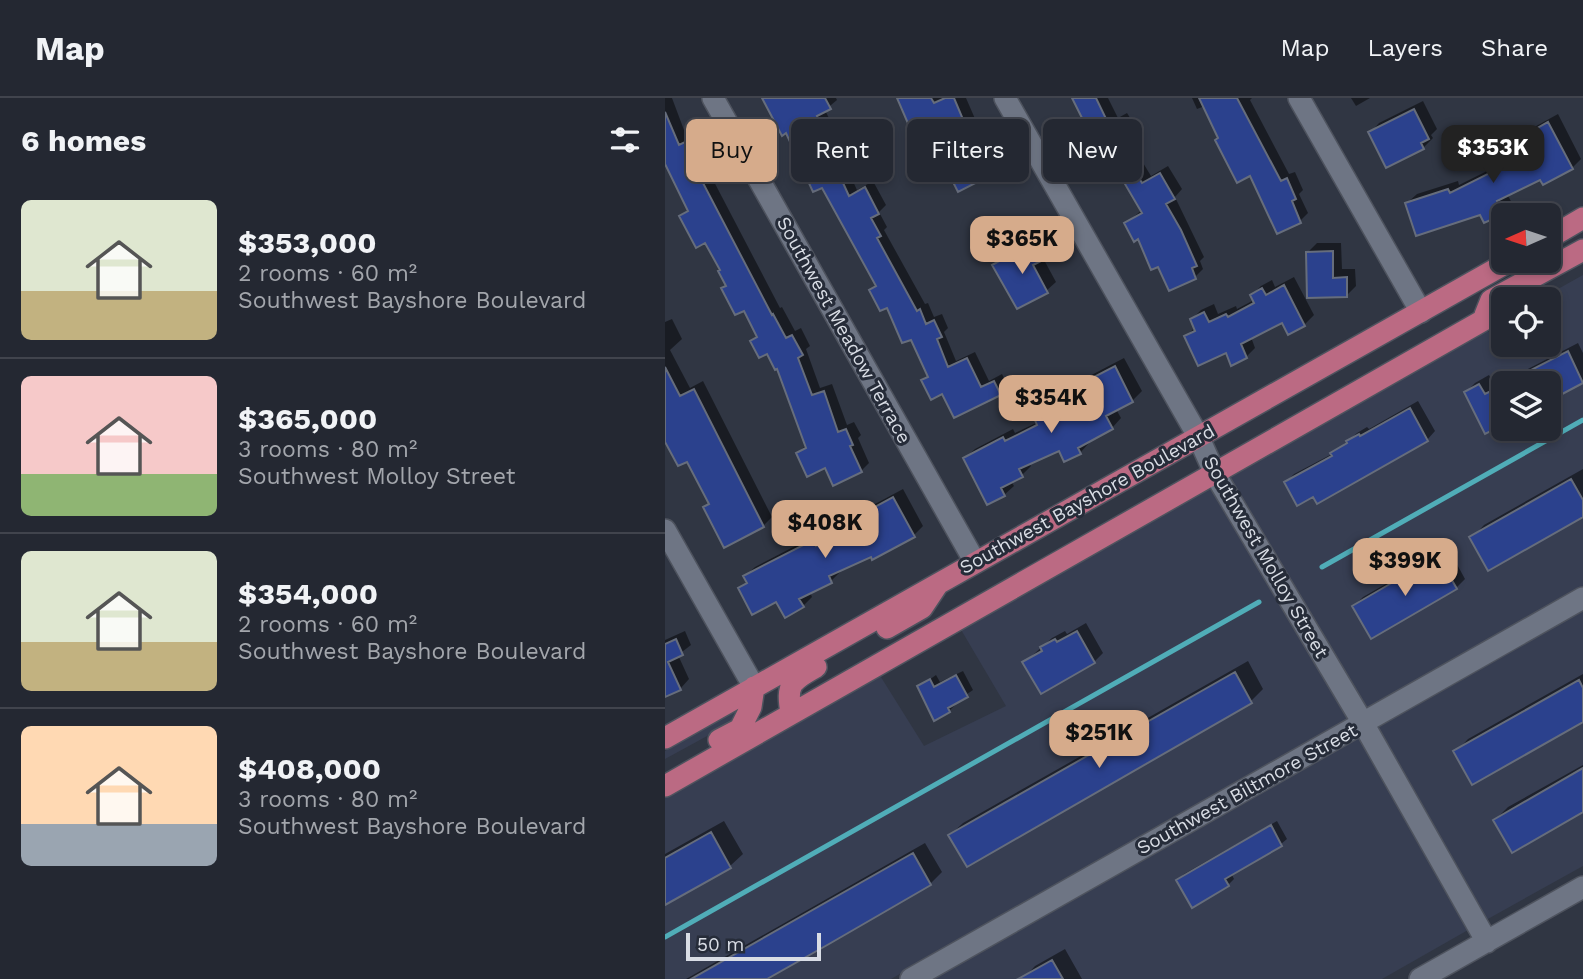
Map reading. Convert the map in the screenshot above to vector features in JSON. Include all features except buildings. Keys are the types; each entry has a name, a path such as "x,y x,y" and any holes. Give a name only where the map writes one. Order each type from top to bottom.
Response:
{"main road":[{"path":"1561,231 1583,218"},
{"path":"1483,321 1491,300 1583,250"},
{"path":"1542,287 1583,264"},
{"name":"Southwest Bayshore Boulevard","path":"665,738 1491,272"},
{"name":"Southwest Bayshore Boulevard","path":"665,786 1491,316"},
{"path":"791,713 787,694 793,680 922,608 939,582"},
{"path":"665,770 740,729 751,707 754,687"}],"street":[{"name":"Southwest Meadow Terrace","path":"713,98 975,562"},
{"name":"Southwest Molloy Street","path":"1005,98 1198,436 1215,474 1363,723 1487,942"},
{"path":"1299,98 1421,312"},
{"path":"665,530 754,687"},
{"name":"Southwest Biltmore Street","path":"911,979 1583,598"},
{"path":"1420,979 1583,887"}],"shaded area":[{"path":"1583,275 1583,587 1367,710 1229,477 1484,331 1489,332 1491,329 1491,357 1561,357 1561,287"},
{"path":"1211,487 1350,720 891,979 665,979 665,797 794,722 802,721 802,718 879,674 924,746 1006,706 960,628"},
{"path":"1583,609 1583,866 1486,920 1377,727"},
{"path":"738,709 731,723 665,759 665,751"},
{"path":"1359,737 1468,930 1382,979 930,979"}],"waterway":[{"path":"1322,567 1583,420"},
{"path":"665,937 1259,602"}]}
